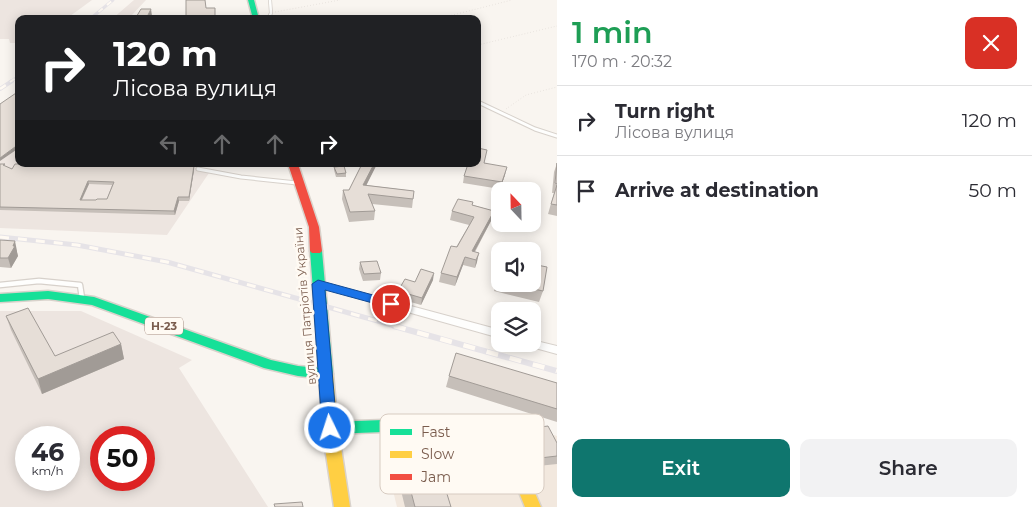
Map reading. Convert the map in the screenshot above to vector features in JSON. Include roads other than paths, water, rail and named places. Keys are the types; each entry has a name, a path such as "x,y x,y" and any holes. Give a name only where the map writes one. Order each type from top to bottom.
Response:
{"main road":[{"path":"251,0 255,15"},
{"name":"вулиця Патріотів України","path":"294,167 314,227 330,428 342,507"},
{"name":"Н-23","path":"0,298 48,295 94,301 269,364 298,371 326,374"},
{"path":"330,428 380,426"},
{"path":"528,494 533,507"}],"street":[{"path":"318,284 491,332"},
{"path":"541,346 557,350"}],"lane":[{"path":"269,15 270,0"},
{"path":"481,103 535,129 557,136"},
{"path":"198,169 241,177 301,184"},
{"path":"0,285 39,281 80,285 82,300"}],"railway":[{"path":"95,15 113,0"},
{"path":"10,82 15,79"},
{"path":"0,89 12,81"},
{"path":"0,237 77,245 167,262 399,327"},
{"path":"394,326 557,371"}]}
